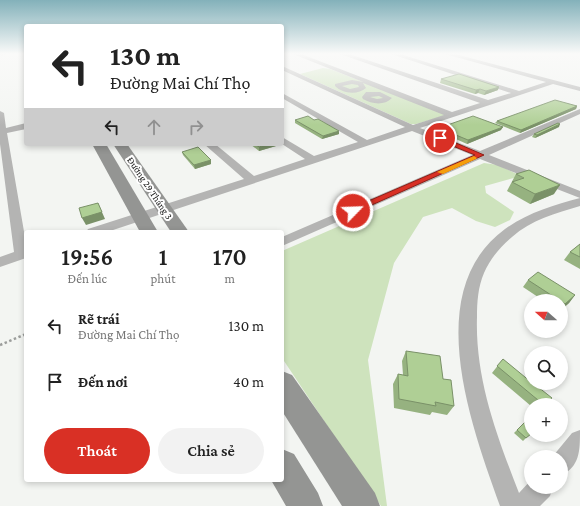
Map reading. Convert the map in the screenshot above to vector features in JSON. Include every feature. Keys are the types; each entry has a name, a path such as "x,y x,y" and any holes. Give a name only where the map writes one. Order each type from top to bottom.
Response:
{"street":[{"path":"304,78 413,128 580,195"},
{"path":"331,78 342,82 361,84 363,88 359,90 370,94 384,95 388,98 384,101 394,105"},
{"path":"355,78 452,115"},
{"path":"412,78 488,103"},
{"path":"470,78 519,93"},
{"path":"536,78 580,89"},
{"path":"99,230 552,82"},
{"path":"284,96 366,143"},
{"path":"284,241 580,111"},
{"path":"0,113 1,131 23,254 0,262"},
{"path":"420,115 433,121"},
{"path":"1,131 24,126"},
{"path":"284,141 313,160"},
{"name":"Đường 29 Tháng 3","path":"100,146 148,230"},
{"name":"Đường 29 Tháng 3","path":"121,146 179,230"},
{"path":"211,146 252,180"},
{"path":"512,506 492,451 474,394 468,360 467,340 468,307 471,289 476,274 486,258 507,234 537,216 580,202"},
{"path":"284,389 362,506"},
{"path":"568,456 580,442"},
{"path":"284,469 305,506"},
{"path":"524,506 535,494"}],"path":[{"path":"0,345 24,335"}],"green space":[{"path":"308,78 352,78 445,114 444,116 411,124"},
{"path":"484,163 498,165 521,176 485,186 486,193 514,212 510,220 495,227 476,221 452,208 423,217 394,263 368,360 387,506 381,506 284,361 284,250"}],"building":[{"path":"470,78 499,87 486,91 480,89 476,90 441,79"},
{"path":"555,100 577,106 521,130 497,121"},
{"path":"308,116 314,120 318,119 339,131 323,136 295,120"},
{"path":"473,116 503,127 468,140 439,128"},
{"path":"558,123 560,124 537,135 534,134"},
{"path":"198,147 211,160 194,165 182,152"},
{"path":"529,170 560,185 535,194 512,182 524,178 516,174"},
{"path":"98,203 102,212 82,218 79,208"},
{"path":"580,244 580,257 570,252"},
{"path":"538,272 575,295 568,301 568,294 550,294 528,280"},
{"path":"406,351 440,356 443,379 451,380 454,406 435,402 436,406 399,399 398,374 408,376"},
{"path":"503,359 524,376 524,388 497,366"},
{"path":"526,390 542,390 552,398 536,398"},
{"path":"524,423 524,436 517,430"}],"slow traffic":[{"path":"440,172 474,158"}],"route":[{"path":"353,211 480,155 440,138"}]}
